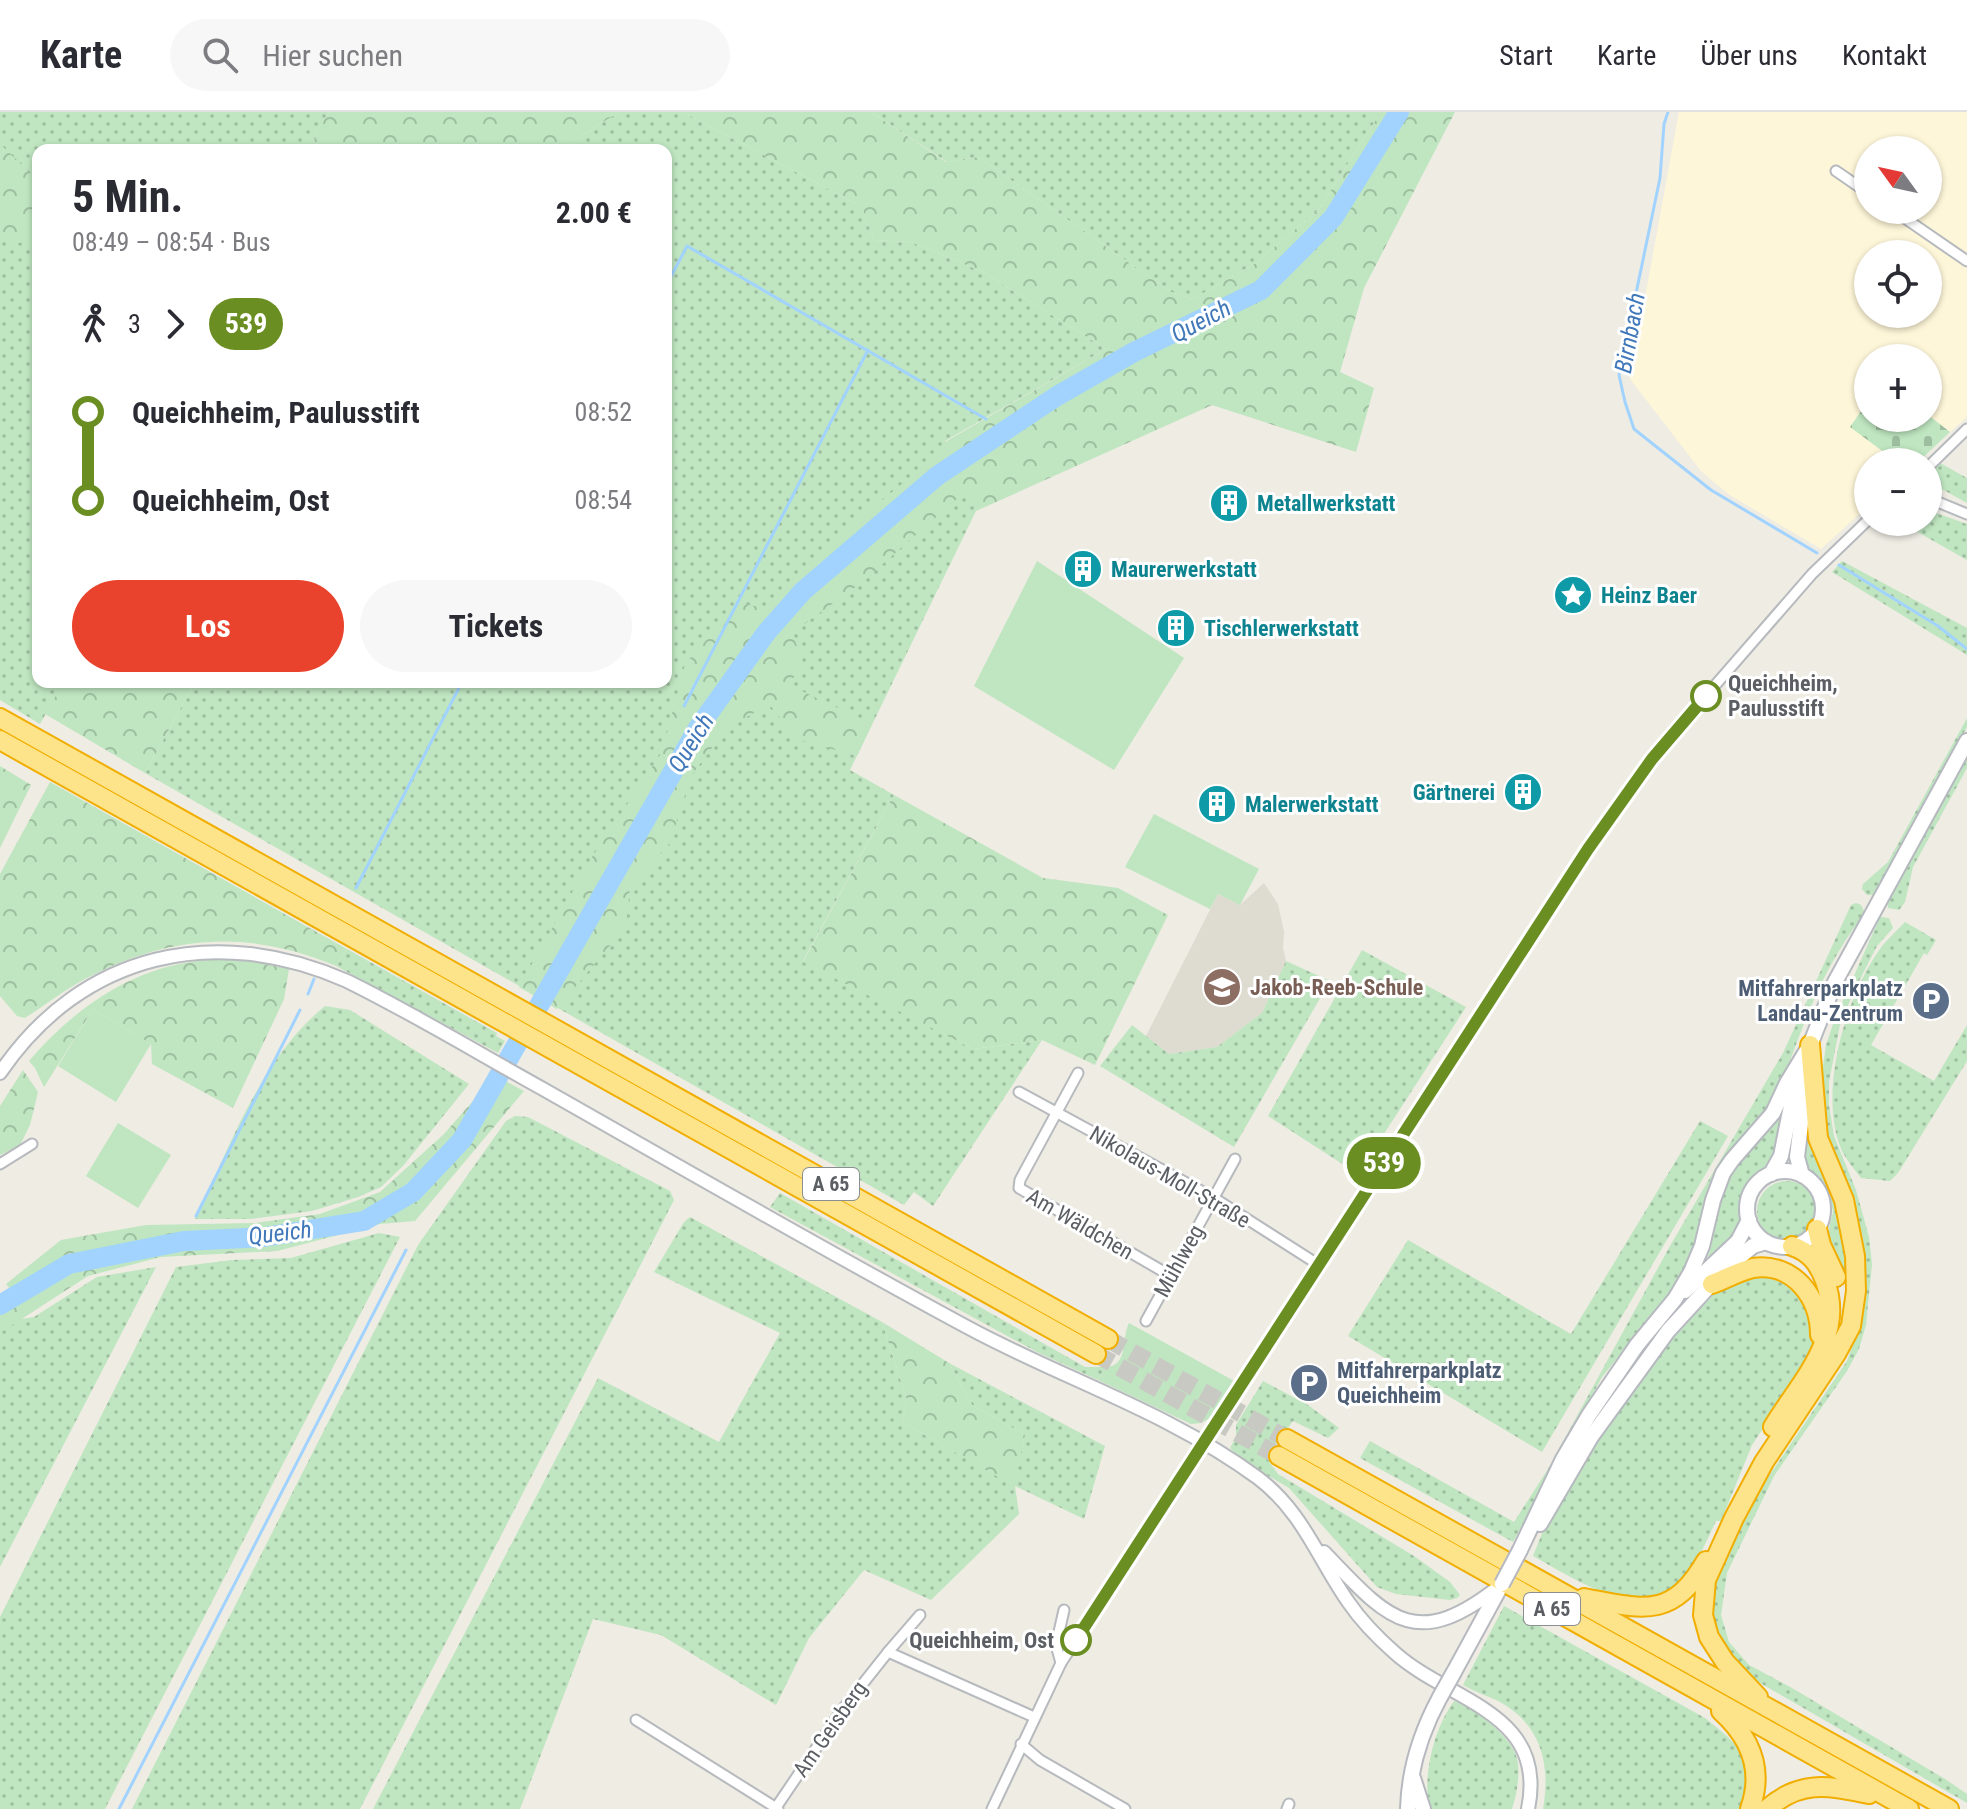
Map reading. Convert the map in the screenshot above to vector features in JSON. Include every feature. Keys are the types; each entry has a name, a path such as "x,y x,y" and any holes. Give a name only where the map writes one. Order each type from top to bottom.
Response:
{"highway":[{"name":"A 65","path":"0,718 549,1037 1102,1346"},
{"name":"A 65","path":"0,740 509,1014"},
{"path":"1767,1708 1714,1647 1705,1625 1703,1593 1714,1560 1764,1462 1853,1318 1855,1256 1844,1200 1818,1138 1810,1045"},
{"path":"1817,1229 1842,1299 1842,1325 1828,1354"},
{"name":"A 65","path":"1567,1595 1639,1608 1660,1605 1687,1588 1707,1560 1749,1468 1828,1354 1828,1288 1813,1258 1792,1246"},
{"path":"1712,1284 1759,1267 1791,1276 1807,1289 1815,1301 1828,1354"},
{"name":"A 65","path":"1909,1809 1698,1691 1283,1447 1567,1595 1949,1809"},
{"name":"A 65","path":"1698,1691 1736,1724 1749,1746 1757,1780 1750,1809"},
{"name":"A 65","path":"1767,1809 1790,1793 1817,1786 1889,1797"}],"main road":[{"path":"1771,1174 1790,1171 1802,1175 1816,1187 1823,1203 1823,1212 1817,1229 1807,1240 1792,1246 1766,1242 1756,1233 1749,1220 1748,1202 1756,1185 1771,1174 1781,1156 1797,1075 1835,982 1967,741"},
{"path":"1802,1175 1797,1162 1797,1146 1810,1045"},
{"path":"1675,1299 1702,1246 1723,1173 1773,1113 1810,1045"},
{"path":"1408,1809 1411,1774 1425,1726 1485,1603 1502,1584 1520,1550 1563,1459 1637,1345 1675,1299 1738,1241 1749,1220"},
{"path":"1520,1550 1544,1517 1583,1450 1668,1331 1746,1251 1766,1242"},
{"path":"1411,1774 1423,1809"}],"street":[{"path":"1836,171 1854,183"},
{"path":"1913,224 1967,261"},
{"path":"1942,453 1967,429"},
{"path":"1942,504 1967,514"},
{"path":"992,1809 1061,1663 1492,996 1637,779 1794,595 1854,534"},
{"path":"0,1073 22,1042 60,1006 110,977 157,960 198,952 248,952 284,958 334,975 977,1332 1134,1405 1204,1443 1266,1485 1367,1597 1400,1618 1424,1623 1440,1621 1485,1603"},
{"name":"Am Wäldchen","path":"1078,1073 1020,1180 1019,1188 1171,1276"},
{"name":"Nikolaus-Moll-Straße","path":"1019,1092 1214,1198 1319,1265"},
{"path":"0,1164 32,1144"},
{"name":"Mühlweg","path":"1146,1321 1235,1159"},
{"path":"1314,1541 1348,1602 1398,1656 1477,1704 1513,1732 1524,1750 1529,1769 1528,1809"},
{"path":"1061,1663 1056,1645 1064,1610"},
{"name":"Am Geisberg","path":"776,1809 842,1710 920,1615"},
{"path":"888,1652 1034,1717"},
{"path":"636,1720 776,1809"},
{"path":"1021,1744 1040,1760 1121,1808"}],"shaded area":[{"path":"1679,112 1967,112 1967,417 1950,432 1942,426 1942,344 1854,344 1854,422 1851,427 1879,448 1854,448 1854,519 1821,549 1728,494 1701,471 1630,379"},
{"name":"Jakob-Reeb-Schule","path":"1264,883 1278,904 1286,961 1262,1013 1217,1047 1169,1054 1146,1036 1218,894 1240,905"}],"green space":[{"path":"0,112 329,112 315,133 314,144 32,144 32,688 61,688 40,724 0,700"},
{"path":"329,112 619,112 571,144 314,144 315,133"},
{"path":"619,112 683,112 862,207 874,240 911,242 983,272 1106,349 945,441 976,511 850,770 894,795 803,961 973,1049 1042,1040 933,1206 914,1192 904,1205 145,773 192,688 672,688 672,144 572,142"},
{"path":"683,112 871,112 946,162 978,157 1171,292 1193,299 1256,263 1319,209 1381,112 1455,112 1364,288 1340,372 1374,388 1356,452 1212,405 976,511 966,491 861,583 792,633 803,662 789,685 872,724 857,756 797,739 769,704 726,729 691,776 670,843 630,887 626,926 557,1009 519,987 592,857 662,752 685,664 739,604 769,608 835,539 920,469 945,442 1106,349 983,272 911,242 874,240 862,207"},
{"path":"871,112 1381,112 1319,209 1256,263 1193,299 1171,292 978,157 947,162"},
{"path":"0,144 32,174 32,241 10,244 0,237"},
{"path":"1942,426 1950,432 1933,448 1878,448 1857,432 1942,432"},
{"path":"1942,464 1967,478 1967,503 1942,489"},
{"path":"1942,515 1967,524 1967,560 1925,536 1942,536"},
{"path":"1037,561 1184,658 1114,770 974,686"},
{"path":"1842,561 1967,628 1967,655 1832,572"},
{"path":"60,688 192,688 145,773 45,714"},
{"path":"1967,718 1967,727 1878,889 1874,895 1867,895 1862,889 1863,884 1888,862"},
{"path":"1967,753 1967,768 1913,867 1905,902 1899,910 1888,908 1887,897"},
{"path":"0,766 31,785 0,848"},
{"path":"50,782 347,949 336,966 269,946 236,942 204,942 172,947 108,968 76,984 25,1018 17,1016 0,996 0,874"},
{"path":"894,795 1043,878 1118,888 1168,915 1095,1065 1042,1040 973,1049 803,962"},
{"path":"1154,814 1259,869 1240,905 1218,894 1210,909 1125,867"},
{"path":"1856,903 1864,911 1862,917 1823,981 1777,1095 1735,1146 1697,1248 1672,1291 1602,1377 1513,1542 1360,1458 1370,1441 1514,1522 1548,1469 1670,1246 1783,1053 1851,905"},
{"path":"1880,917 1889,918 1893,928 1877,946 1854,991 1840,1025 1829,1082 1834,1136 1856,1190 1869,1237 1872,1264 1866,1325 1859,1349 1847,1371 1774,1476 1727,1573 1721,1615 1729,1642 1749,1665 1945,1779 1967,1794 1967,1803 1755,1680 1733,1662 1712,1624 1710,1603 1713,1579 1754,1498 1847,1361 1858,1330 1863,1257 1860,1228 1827,1147 1820,1088 1826,1045 1834,1021"},
{"path":"1905,922 1936,940 1927,955 1924,953 1871,1045 1934,1081 1967,1025 1967,1061 1898,1173 1890,1181 1861,1178 1843,1153 1835,1130 1832,1104 1838,1048 1867,969 1883,945"},
{"path":"347,949 497,1033 496,1036 505,1041 498,1053 336,966"},
{"path":"1362,950 1466,1007 1358,1174 1268,1116"},
{"path":"208,960 245,960 289,969 284,999 233,1108 152,1064 151,1044 93,1009 44,1087 29,1061 86,1007 108,992 156,970"},
{"path":"1286,961 1330,981 1234,1147 1100,1066 1132,1025 1169,1054 1217,1047 1262,1013"},
{"path":"325,1006 350,1010 469,1084 403,1166 381,1187 312,1211 250,1219 195,1219 265,1077 302,1027"},
{"path":"93,1009 151,1044 116,1102 58,1066"},
{"path":"23,1070 38,1092 30,1125 20,1145 0,1155 0,1106"},
{"path":"492,1074 524,1091 415,1221 380,1224 277,1251 161,1257 88,1276 0,1333 0,1303 14,1294 6,1284 61,1240 146,1225 255,1223 320,1214 380,1192 444,1134 485,1087"},
{"path":"1786,1107 1778,1156 1745,1193 1742,1230 1706,1262 1721,1196 1730,1176"},
{"path":"1807,1112 1845,1223 1848,1299 1844,1279 1827,1237 1833,1212 1830,1195 1807,1167 1805,1160"},
{"path":"515,1116 528,1117 670,1191 674,1200 360,1809 132,1809 418,1245 506,1121"},
{"path":"1700,1121 1728,1136 1542,1452 1348,1336 1408,1240 1571,1334"},
{"path":"118,1123 171,1155 138,1208 86,1176"},
{"path":"1787,1181 1799,1183 1808,1190 1815,1199 1815,1223 1808,1232 1799,1239 1787,1241 1775,1239 1766,1232 1759,1223 1757,1211 1759,1199 1766,1190 1775,1183"},
{"path":"780,1193 1085,1367 1106,1367 1098,1380 1037,1352 770,1207"},
{"path":"690,1217 882,1322 907,1400 902,1422 1013,1485 1025,1435 972,1405 949,1363 1105,1446 1084,1519 1015,1486 1019,1514 931,1600 864,1570 809,1638 776,1705 661,1635 593,1619 520,1809 373,1809 598,1378 719,1442 780,1333 654,1272"},
{"path":"379,1233 400,1237 105,1809 0,1809 0,1617 176,1267 232,1260 291,1258"},
{"path":"156,1267 0,1567 0,1333 15,1320 34,1317 97,1277"},
{"path":"1764,1272 1800,1289 1817,1332 1812,1354 1752,1445 1721,1521 1716,1521 1690,1571 1673,1589 1654,1597 1634,1599 1591,1587 1533,1556 1543,1531 1580,1464 1664,1346 1723,1285"},
{"path":"882,1322 949,1363 972,1405 1025,1435 1014,1486 902,1422 907,1400"},
{"path":"1129,1323 1236,1382 1213,1416 1191,1424 1098,1380 1106,1367 1118,1362 1121,1357"},
{"path":"1263,1381 1308,1405 1339,1428 1328,1438 1293,1421 1269,1453 1270,1463 1278,1474 1414,1556 1450,1582 1460,1595 1457,1598 1450,1600 1396,1594 1377,1587 1289,1488 1243,1461 1230,1448 1236,1437 1236,1425"},
{"path":"1504,1606 1705,1718 1720,1730 1741,1751 1750,1768 1746,1809 1543,1809 1546,1780 1542,1752 1530,1728 1503,1704 1463,1685"},
{"path":"1454,1701 1489,1722 1515,1753 1518,1774 1512,1809 1429,1809 1427,1781 1431,1753 1440,1725"}],"waterway":[{"name":"Queich","path":"0,1305 69,1264 184,1241 264,1237 364,1221 413,1192 462,1140 698,728 766,633 803,591 937,476 1057,396 1134,352 1261,290 1333,218 1399,112"},
{"name":"Birnbach","path":"1668,112 1664,124 1660,178 1619,375 1634,429 1711,490 1817,553"},
{"path":"672,275 687,246 986,419"},
{"path":"684,706 868,350"},
{"name":"Birnbach","path":"1839,565 1938,626 1967,649"},
{"path":"356,888 459,688"},
{"path":"308,994 314,979"},
{"path":"196,1216 300,1010"},
{"path":"119,1809 406,1250"}],"tunnel":[{"path":"1108,1339 1287,1439"},
{"path":"1096,1354 1279,1456"}],"bus line":[{"name":"539","path":"1076,1640 1588,849 1652,759 1706,696"}],"place":[{"name":"Metallwerkstatt","path":"1229,503"},
{"name":"Maurerwerkstatt","path":"1083,569"},
{"name":"Heinz Baer","path":"1573,595"},
{"name":"Tischlerwerkstatt","path":"1176,628"},
{"name":"Queichheim, Paulusstift","path":"1706,696"},
{"name":"Gärtnerei","path":"1523,792"},
{"name":"Malerwerkstatt","path":"1217,804"},
{"name":"Jakob-Reeb-Schule","path":"1222,987"},
{"name":"Mitfahrerparkplatz Landau-Zentrum","path":"1931,1001"},
{"name":"Mitfahrerparkplatz Queichheim","path":"1309,1383"},
{"name":"Queichheim, Ost","path":"1076,1640"}]}
